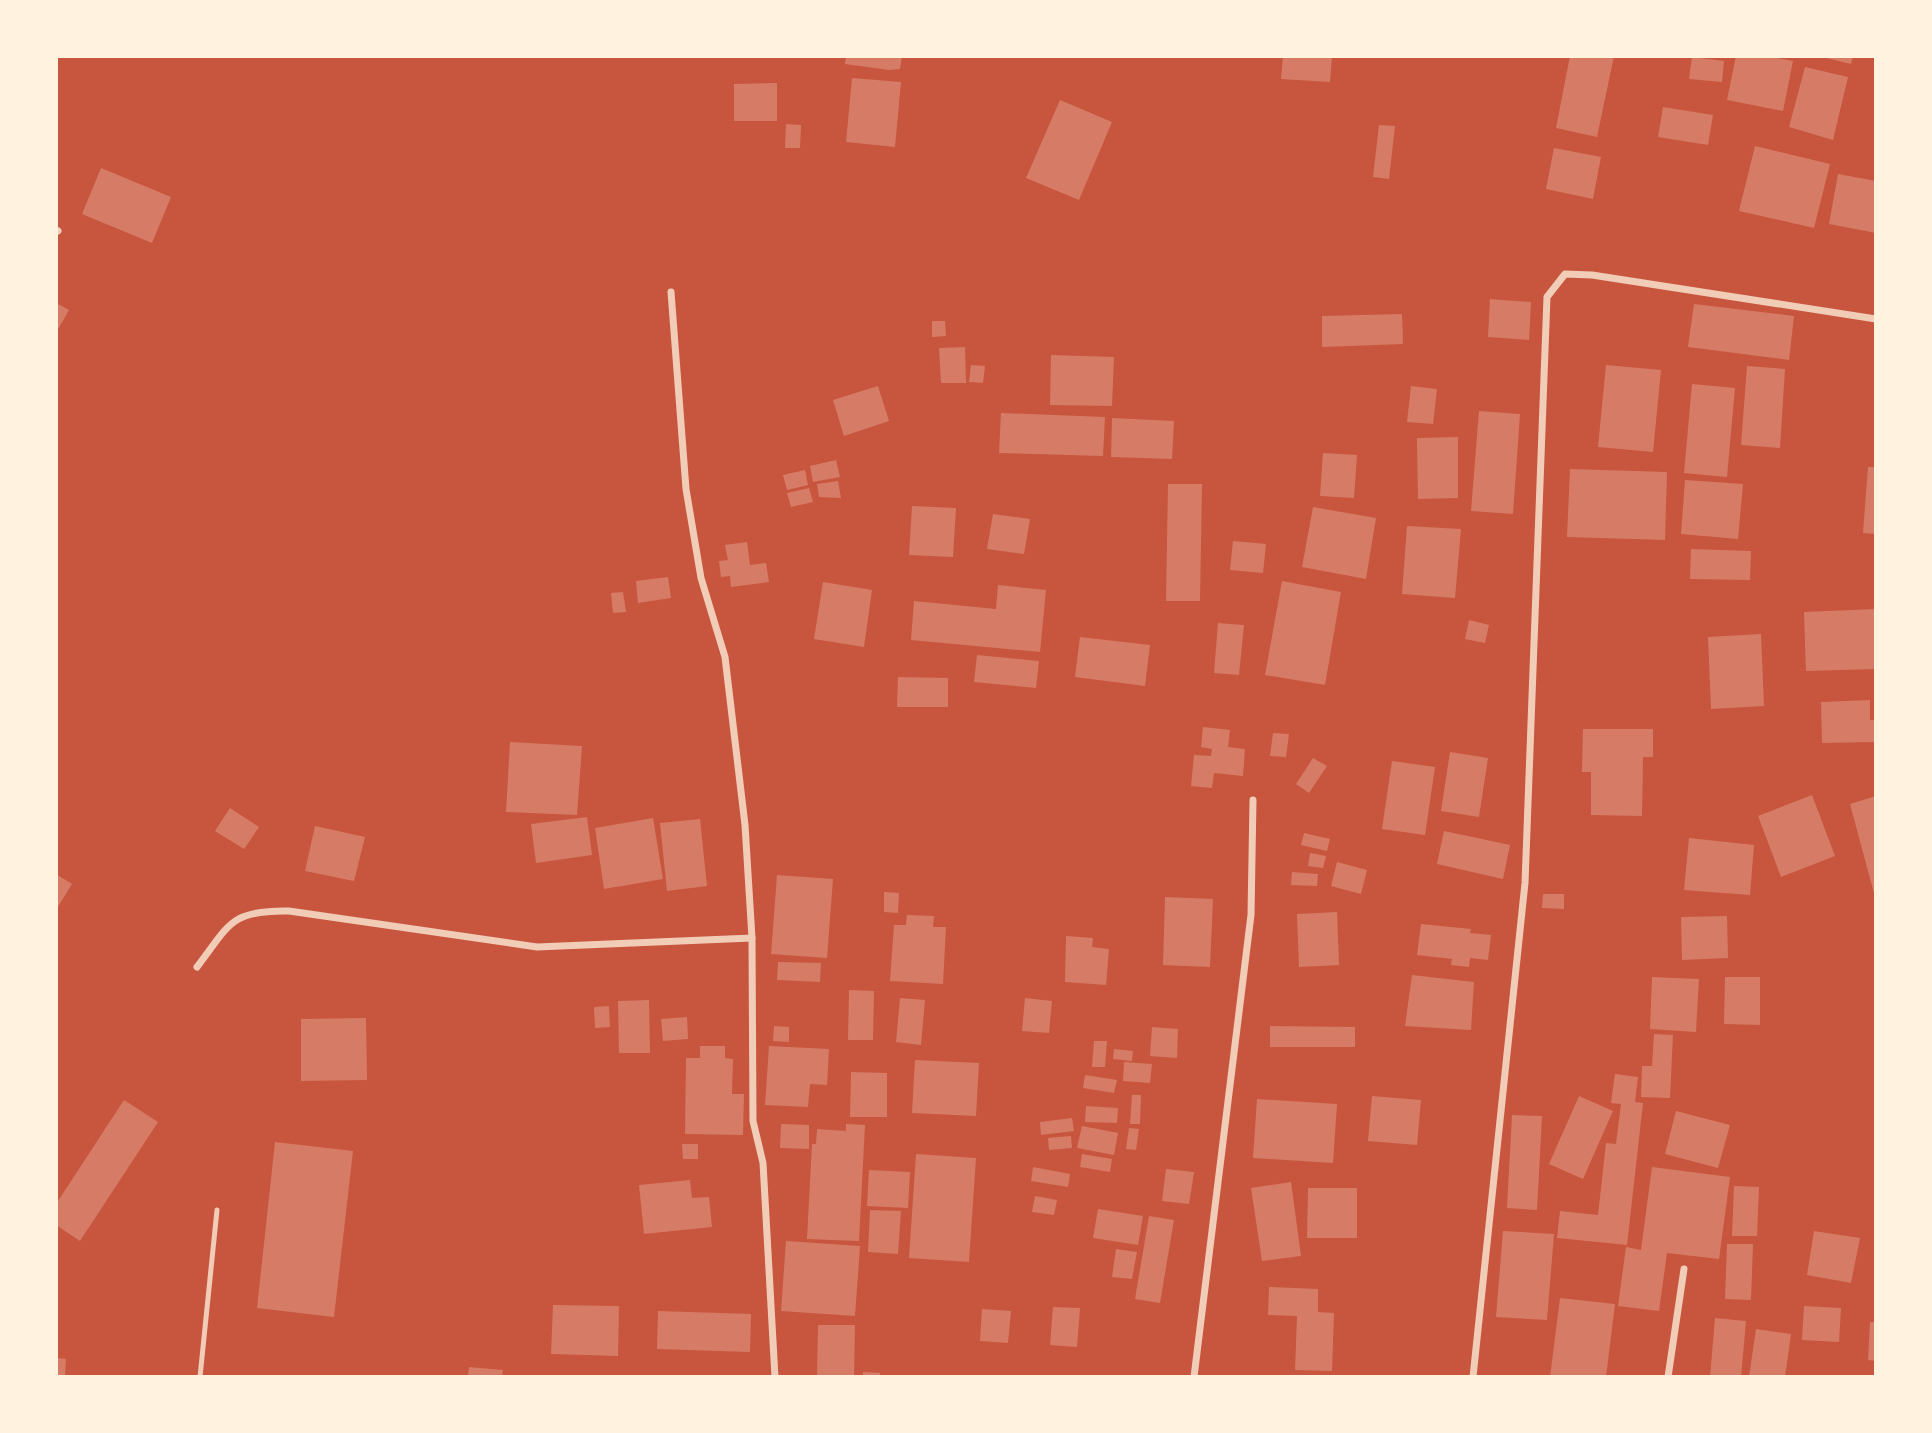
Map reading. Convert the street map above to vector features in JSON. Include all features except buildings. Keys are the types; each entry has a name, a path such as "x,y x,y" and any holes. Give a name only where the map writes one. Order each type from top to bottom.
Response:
{"street":[{"path":"1473,1377 1525,883 1547,297 1565,274 1591,275 1876,318"},
{"path":"671,292 686,489 701,578 725,657 746,825 752,938 753,1121 763,1163 775,1377"},
{"path":"1194,1377 1251,915 1253,800"},
{"path":"197,967 232,922 256,911 289,911 537,947 752,938"},
{"path":"1668,1377 1684,1269"}],"lane":[{"path":"200,1377 217,1210"}]}
